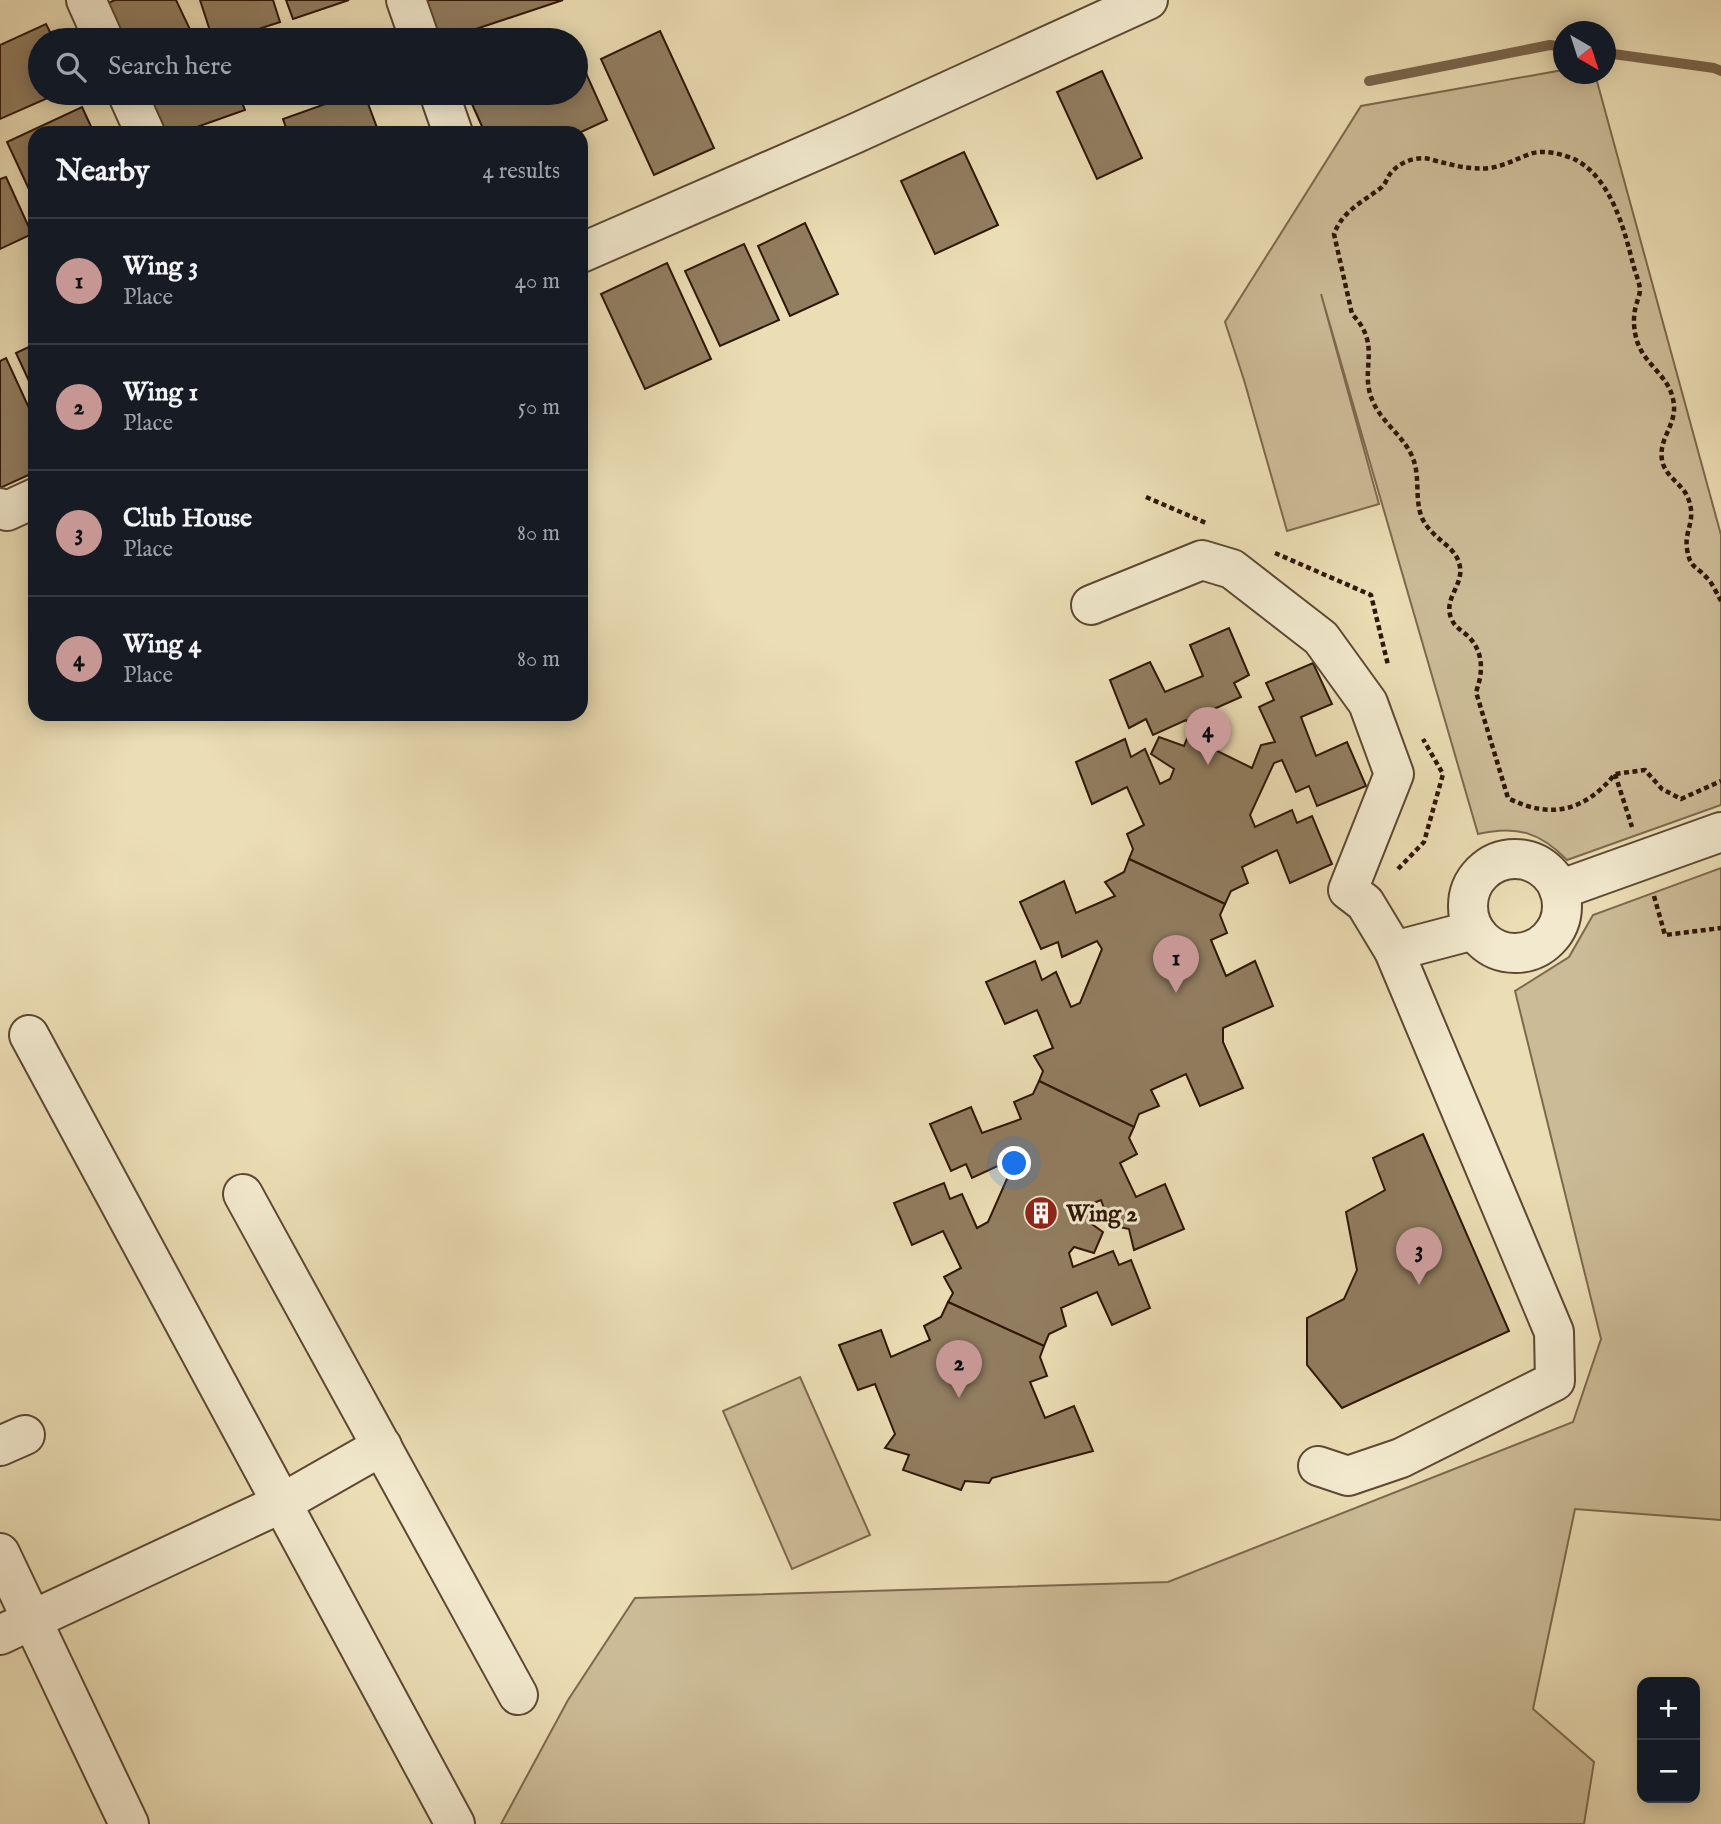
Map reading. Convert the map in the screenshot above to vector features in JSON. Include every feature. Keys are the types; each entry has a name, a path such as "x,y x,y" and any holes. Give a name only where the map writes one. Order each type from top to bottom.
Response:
{"street":[{"path":"86,0 99,28"},
{"path":"406,0 416,28"},
{"path":"588,250 854,134 1148,0"},
{"path":"132,105 142,126"},
{"path":"443,105 451,126"},
{"path":"0,508 7,511 28,501"},
{"path":"1091,605 1202,560 1232,569 1321,638 1368,703 1394,774 1348,890 1365,903 1394,951 1554,1332 1555,1381 1401,1458 1348,1476 1318,1466"},
{"path":"1559,890 1721,832"},
{"path":"1510,860 1526,861 1541,867 1552,877 1559,890 1562,905 1560,921 1553,935 1542,945 1512,953 1497,950 1484,942 1474,930 1468,900 1473,885 1483,872 1495,864 1510,860"},
{"path":"1394,951 1474,930"},
{"path":"29,1035 456,1824"},
{"path":"243,1194 518,1695"},
{"path":"16,1627 282,1503 382,1447"},
{"path":"0,1553 16,1627 128,1824"}],"path":[{"path":"1721,601 1707,577 1692,566 1688,557 1686,546 1692,522 1692,508 1687,494 1664,468 1662,458 1664,439 1671,427 1674,413 1673,399 1661,375 1647,361 1638,343 1634,326 1640,292 1623,226 1602,185 1587,168 1576,161 1550,153 1532,152 1514,162 1475,169 1417,158 1397,167 1385,184 1343,217 1334,234 1352,314 1361,324 1369,345 1367,370 1372,402 1411,454 1416,468 1419,507 1423,519 1431,533 1452,550 1458,559 1461,570 1458,587 1452,593 1452,621 1468,636 1480,656 1482,668 1476,692 1508,798 1525,807 1563,810 1592,797 1615,774 1645,770 1662,789 1681,799 1721,781"},
{"path":"1615,774 1665,935 1721,928"}],"shaded area":[{"path":"1553,72 1553,84 1598,84 1721,535 1721,805 1567,860 1547,843 1527,833 1504,830 1478,834 1321,294 1379,504 1287,531 1225,322 1361,106"},
{"path":"1721,868 1721,1520 1575,1509 1533,1709 1594,1762 1584,1824 501,1824 568,1700 635,1598 1168,1582 1573,1422 1601,1339 1515,991 1569,957 1593,915"},
{"path":"800,1377 870,1535 792,1569 723,1411"}],"building":[{"path":"115,0 176,0 189,28 117,28 106,4"},
{"path":"200,0 273,0 280,22 262,28 209,28"},
{"path":"286,0 349,0 293,19"},
{"path":"426,0 563,0 479,28 436,28"},
{"path":"660,31 714,148 654,175 601,59"},
{"path":"28,32 28,105 32,105 0,119 0,45"},
{"path":"1102,71 1142,158 1097,179 1057,92"},
{"path":"588,78 607,120 588,129 588,126 482,126 472,105 588,105"},
{"path":"152,105 243,105 245,110 200,126 160,126"},
{"path":"322,105 368,105 376,126 286,126 283,119"},
{"path":"82,107 91,126 41,126"},
{"path":"28,132 28,187 7,142"},
{"path":"964,152 998,225 935,254 901,181"},
{"path":"6,177 28,225 28,236 0,249 0,179"},
{"path":"805,223 838,294 790,316 758,246"},
{"path":"744,244 779,320 720,346 685,271"},
{"path":"667,263 711,359 645,389 601,294"},
{"path":"28,347 28,379 16,353"},
{"path":"6,358 28,406 28,475 0,488 0,361"},
{"path":"1229,628 1249,675 1234,683 1241,697 1207,712 1212,724 1205,745 1252,768 1261,745 1275,742 1259,707 1274,700 1266,683 1313,663 1332,704 1301,717 1316,756 1347,742 1366,786 1317,806 1309,786 1296,792 1282,760 1274,763 1250,815 1255,827 1292,810 1297,823 1312,816 1332,864 1290,883 1277,850 1242,867 1248,883 1231,891 1225,904 1129,859 1133,849 1127,834 1144,825 1127,787 1092,804 1076,762 1125,739 1131,757 1145,749 1160,784 1170,779 1174,769 1151,754 1159,737 1184,746 1191,729 1186,720 1153,735 1146,719 1129,728 1110,680 1150,662 1165,692 1203,676 1190,645"},
{"path":"1129,859 1225,904 1220,915 1227,933 1211,940 1226,976 1255,961 1273,1006 1223,1028 1223,1042 1243,1088 1200,1106 1186,1074 1151,1090 1159,1106 1139,1114 1134,1127 1039,1081 1043,1071 1034,1056 1053,1048 1037,1010 1005,1024 986,982 1035,961 1042,980 1056,972 1071,1007 1080,1003 1102,949 1097,941 1062,957 1058,942 1041,949 1020,902 1064,881 1076,913 1115,896 1105,882 1124,872"},
{"name":"Wing 2","path":"1039,1081 1134,1127 1129,1138 1137,1154 1120,1163 1136,1197 1165,1184 1184,1229 1134,1250 1129,1229 1110,1225 1101,1200 1091,1204 1089,1222 1103,1232 1094,1253 1074,1247 1069,1253 1073,1267 1113,1251 1119,1265 1131,1260 1150,1308 1112,1325 1097,1292 1061,1308 1066,1326 1049,1334 1044,1346 948,1302 953,1293 944,1277 961,1268 943,1231 912,1245 894,1203 944,1183 950,1199 962,1194 977,1228 988,1222 1010,1172 1004,1163 972,1178 966,1164 951,1171 930,1124 971,1107 982,1133 1021,1119 1014,1102 1033,1094"},
{"path":"1423,1134 1509,1331 1342,1408 1307,1365 1307,1318 1344,1299 1357,1270 1346,1212 1385,1190 1373,1158"},
{"path":"948,1302 1044,1346 1040,1357 1047,1376 1030,1382 1045,1418 1074,1406 1093,1451 992,1478 989,1483 965,1481 961,1490 903,1470 909,1455 885,1448 895,1434 875,1384 858,1390 839,1345 881,1330 891,1357 930,1340 924,1326 941,1317"}],"waterway":[{"path":"1369,81 1553,45"},
{"path":"1616,54 1721,71"}],"place":[{"name":"Wing 4","path":"1208,765"},
{"name":"Wing 3","path":"1176,993"},
{"name":"Wing 2","path":"1041,1213"},
{"name":"Club House","path":"1419,1285"},
{"name":"Wing 1","path":"959,1398"}]}
